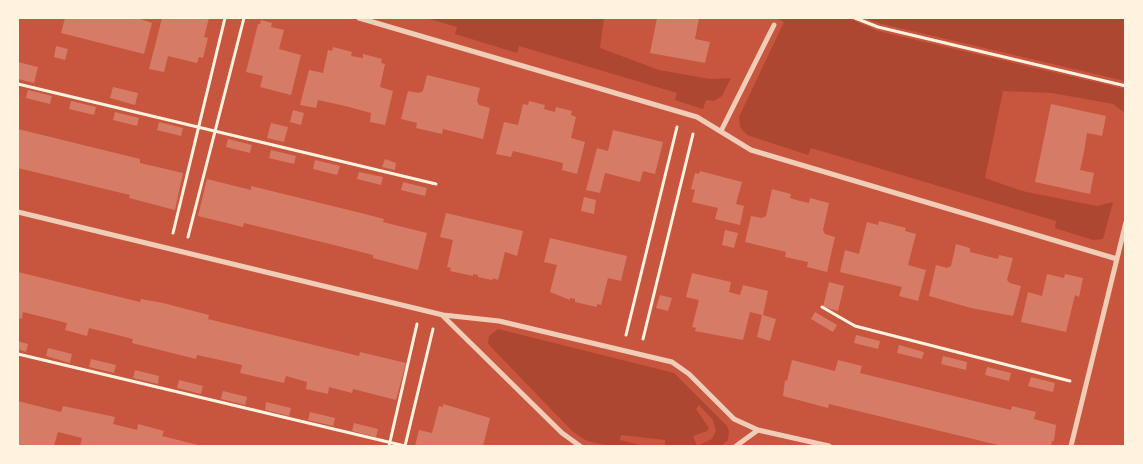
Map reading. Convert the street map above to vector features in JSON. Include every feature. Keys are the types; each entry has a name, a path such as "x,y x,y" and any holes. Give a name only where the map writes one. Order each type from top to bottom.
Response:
{"street":[{"path":"358,18 697,117 750,150 1117,259"},
{"path":"721,131 774,25"},
{"path":"18,212 440,314 499,321 672,362 681,367 734,419 758,430 829,446"},
{"path":"1071,446 1126,222"},
{"path":"440,314 562,433 580,446"},
{"path":"736,446 758,430"}],"path":[{"path":"169,248 225,18"},
{"path":"184,252 244,18"},
{"path":"855,18 878,28 1126,86"},
{"path":"18,84 436,184"},
{"path":"622,350 681,112"},
{"path":"640,354 697,117"},
{"path":"822,308 855,326 1086,385"},
{"path":"389,445 409,366 420,309"},
{"path":"18,354 389,445 405,446 440,314"}],"shaded area":[{"path":"426,18 604,18 600,48 659,70 710,79 731,78 722,96 714,101 706,100 703,109 675,100 677,93 519,46 517,53 455,34 457,27"},
{"path":"775,18 848,18 878,31 1125,89 1125,113 1113,104 1052,93 1003,91 985,178 1022,191 1097,206 1113,202 1103,239 1093,240 1055,228 1056,221 811,148 808,155 747,135 740,127 739,117 784,22"},
{"path":"864,18 1125,18 1125,81 878,23"},
{"path":"498,329 674,373 727,426 729,431 728,440 721,446 697,446 665,446 665,440 621,435 620,440 644,446 609,446 587,441 572,431 491,347 488,343 489,336","holes":["699,405 713,420 716,431 712,439 697,446 693,436 707,431 709,428 696,409"]}],"building":[{"path":"65,18 138,18 152,23 144,54 61,33"},
{"path":"162,18 209,18 204,37 208,38 203,58 199,57 197,63 168,56 164,72 149,69"},
{"path":"657,18 699,18 695,39 710,42 705,63 650,53"},
{"path":"261,20 272,23 271,27 284,30 279,49 301,55 291,95 260,87 263,76 246,72 258,24 260,24"},
{"path":"56,46 68,49 65,60 54,57"},
{"path":"333,47 352,52 351,56 363,58 363,54 382,59 381,63 385,64 380,87 393,91 385,125 370,122 371,113 345,106 318,100 316,108 300,105 309,70 323,73 328,50 332,51"},
{"path":"18,62 38,67 34,83 18,79"},
{"path":"427,75 480,88 477,101 479,105 490,108 483,139 443,129 442,134 416,128 417,123 401,119 408,91 419,93 423,91"},
{"path":"113,87 138,93 135,105 110,98"},
{"path":"28,90 52,96 50,104 26,98"},
{"path":"71,101 96,107 94,115 69,109"},
{"path":"529,101 545,105 544,109 555,112 556,107 572,111 571,115 576,117 571,138 585,142 577,174 562,170 563,163 513,151 511,157 496,154 504,122 518,125 523,104 528,105"},
{"path":"1051,104 1106,116 1102,136 1087,133 1080,170 1094,173 1090,194 1035,182"},
{"path":"293,110 304,113 301,125 290,122"},
{"path":"115,112 139,118 137,126 113,120"},
{"path":"159,122 183,128 181,136 157,130"},
{"path":"271,123 288,127 284,142 267,138"},
{"path":"18,129 140,159 140,163 183,173 175,210 129,198 130,195 18,168"},
{"path":"613,130 663,142 655,174 643,171 640,182 605,173 600,193 586,190 597,148 608,151"},
{"path":"228,139 252,145 250,153 226,147"},
{"path":"271,150 296,156 294,164 269,158"},
{"path":"385,159 396,163 395,170 382,167"},
{"path":"315,160 340,166 337,175 313,169"},
{"path":"700,171 742,182 736,204 744,206 740,225 715,219 718,208 692,202 695,190 691,189 695,173 699,174"},
{"path":"359,172 383,177 381,185 357,179"},
{"path":"207,179 251,190 251,186 361,213 384,219 383,222 427,233 418,270 373,258 373,255 330,244 244,223 243,227 198,216"},
{"path":"403,182 427,188 425,196 401,190"},
{"path":"772,189 791,194 790,198 800,201 809,203 810,198 829,203 823,230 825,234 835,237 827,272 807,267 808,262 785,257 786,252 745,242 751,216 762,218 766,216"},
{"path":"584,197 596,200 594,214 581,211"},
{"path":"446,213 523,231 517,256 505,252 498,280 450,271 451,268 447,267 453,240 440,237"},
{"path":"879,221 906,228 905,231 916,234 908,265 926,270 918,301 899,296 902,287 840,272 845,250 859,254 867,222 878,225"},
{"path":"725,230 738,233 734,248 722,245"},
{"path":"550,238 627,256 621,281 608,278 601,305 597,304 597,307 575,302 575,299 570,298 570,300 550,292 557,265 544,262"},
{"path":"956,244 970,248 970,252 998,259 999,255 1013,258 1007,280 1010,283 1021,286 1013,316 971,308 929,296 936,265 947,268 951,266"},
{"path":"18,272 140,302 141,299 163,303 209,315 208,319 359,356 360,352 406,363 396,400 353,389 352,393 329,387 328,394 306,389 307,382 286,376 284,383 240,373 242,365 197,355 196,359 132,343 133,339 89,328 87,336 65,330 67,323 23,312 22,319 18,318"},
{"path":"692,273 731,282 729,292 740,295 743,285 768,291 763,315 776,319 770,341 757,337 762,315 750,312 743,340 695,331 696,328 692,327 699,300 686,297"},
{"path":"1047,274 1064,278 1065,274 1083,278 1079,297 1075,295 1066,332 1021,322 1028,292 1042,296"},
{"path":"829,282 844,286 838,311 823,307"},
{"path":"660,295 672,298 668,311 656,308"},
{"path":"815,312 837,325 833,332 811,319"},
{"path":"856,335 880,341 878,349 854,343"},
{"path":"18,341 28,344 26,352 18,349"},
{"path":"899,345 924,352 922,359 897,353"},
{"path":"48,348 72,354 70,363 46,356"},
{"path":"943,356 967,362 966,370 941,364"},
{"path":"91,359 116,365 114,373 89,367"},
{"path":"792,360 835,371 838,360 862,366 860,373 1011,410 1012,406 1036,412 1034,419 1056,425 1054,441 1052,441 1051,446 1002,446 829,404 828,408 783,396 785,380 787,381"},
{"path":"987,367 1011,373 1009,381 985,375"},
{"path":"135,370 159,376 158,384 133,378"},
{"path":"1031,377 1055,383 1053,392 1028,386"},
{"path":"179,380 203,386 201,394 177,388"},
{"path":"223,391 247,397 245,405 221,399"},
{"path":"18,401 61,412 63,406 115,417 113,424 137,430 138,424 164,431 162,436 202,446 80,446 82,438 58,432 54,446 18,446"},
{"path":"266,402 291,408 289,416 265,410"},
{"path":"443,404 490,418 483,446 415,446 419,430 432,433 439,406 443,407"},
{"path":"310,412 335,418 333,426 308,420"},
{"path":"354,423 378,429 376,437 352,431"}]}
